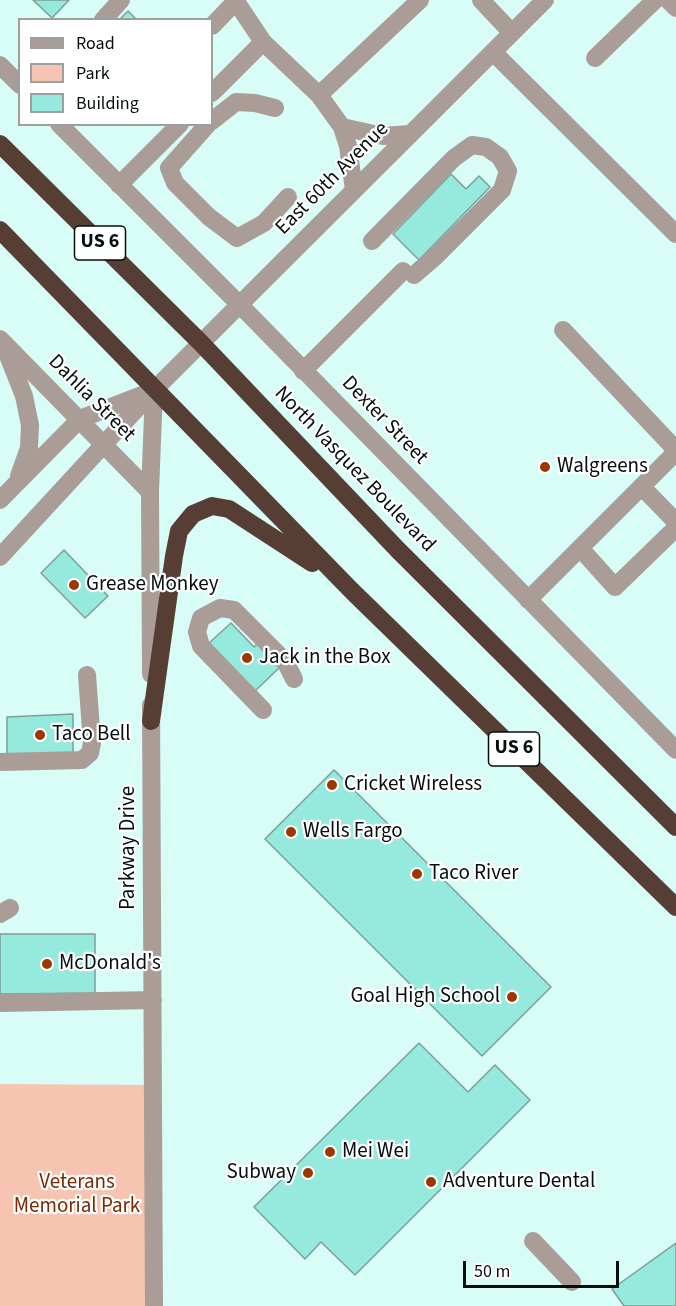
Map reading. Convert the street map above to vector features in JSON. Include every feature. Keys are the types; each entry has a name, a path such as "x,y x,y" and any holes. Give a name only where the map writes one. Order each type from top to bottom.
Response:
{"highway":[{"name":"North Vasquez Boulevard","path":"0,144 201,343 398,550 676,827"},
{"name":"US 6","path":"0,230 352,591 676,907"},
{"path":"151,721 179,531 193,514 212,506 229,509 276,538 352,591"}],"street":[{"path":"105,18 121,0"},
{"path":"213,25 236,0 263,42 319,95 342,127 348,146 354,190"},
{"path":"319,95 420,0"},
{"path":"481,0 512,33"},
{"name":"East 60th Avenue","path":"0,557 154,390 545,0"},
{"path":"596,58 655,0"},
{"path":"668,0 676,8"},
{"path":"213,92 263,42"},
{"path":"493,52 676,234"},
{"path":"0,65 18,83"},
{"path":"213,121 236,102 255,103 275,108"},
{"name":"Dexter Street","path":"61,126 239,304 676,750"},
{"path":"207,126 169,168 175,183 209,217 237,238 264,223 288,197"},
{"path":"342,127 383,136 410,134"},
{"path":"119,185 170,128"},
{"path":"303,371 408,273 436,256 502,190 508,171 500,157 486,147 472,145 454,158 372,241"},
{"path":"528,600 676,451 563,330"},
{"path":"1,340 24,396 30,425 27,455 14,486"},
{"name":"Dahlia Street","path":"1,340 150,492"},
{"name":"East 60th Avenue","path":"0,500 80,419 154,390"},
{"name":"Parkway Drive","path":"154,390 150,492 154,1306"},
{"path":"642,487 676,522"},
{"path":"580,548 615,587 676,528"},
{"path":"263,710 201,646 196,632 201,618 220,608 234,610 285,662 294,679"},
{"path":"0,762 82,760 90,753 92,743 87,675"},
{"path":"0,1003 153,1000"},
{"path":"533,1241 572,1282"}],"green space":[{"name":"Veterans Memorial Park","path":"0,1084 153,1085 154,1306 0,1306"}],"building":[{"path":"33,0 69,0 52,18"},
{"path":"128,11 135,18 121,18"},
{"path":"451,174 466,189 479,176 490,187 419,260 393,234"},
{"name":"Grease Monkey","path":"64,550 108,596 85,618 41,573"},
{"name":"Jack in the Box","path":"231,623 254,647 257,644 279,668 255,691 209,643"},
{"name":"Taco Bell","path":"73,714 73,754 7,755 7,717"},
{"path":"334,770 551,987 482,1056 265,839"},
{"name":"McDonald's","path":"0,934 95,934 95,993 0,994"},
{"path":"419,1043 468,1092 495,1065 530,1100 355,1275 321,1242 305,1259 254,1207"},
{"path":"676,1243 676,1306 624,1306 612,1289"}],"place":[{"name":"Walgreens","path":"545,467"},
{"name":"Grease Monkey","path":"74,585"},
{"name":"Jack in the Box","path":"247,658"},
{"name":"Taco Bell","path":"40,735"},
{"name":"Cricket Wireless","path":"332,785"},
{"name":"Wells Fargo","path":"291,832"},
{"name":"Taco River","path":"417,874"},
{"name":"McDonald's","path":"47,964"},
{"name":"Goal High School","path":"512,997"},
{"name":"Mei Wei","path":"330,1152"},
{"name":"Subway","path":"308,1173"},
{"name":"Adventure Dental","path":"431,1182"}]}
